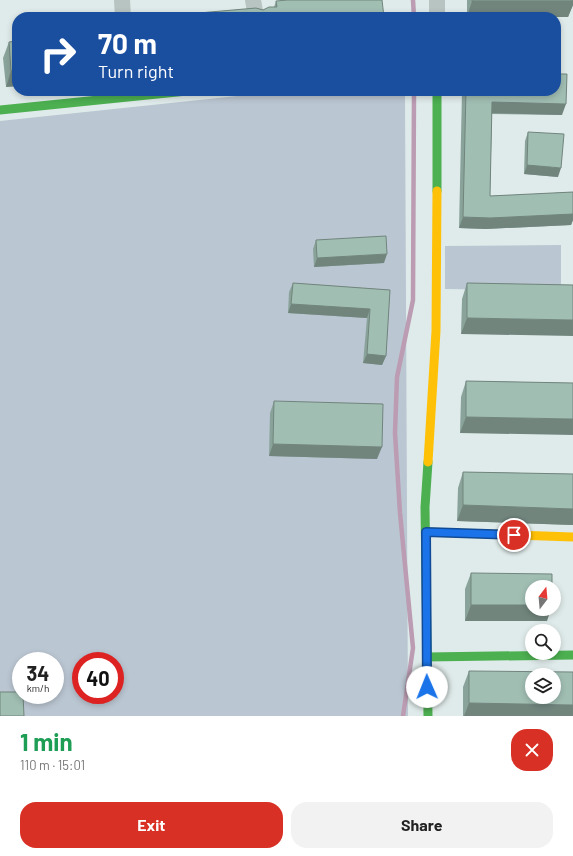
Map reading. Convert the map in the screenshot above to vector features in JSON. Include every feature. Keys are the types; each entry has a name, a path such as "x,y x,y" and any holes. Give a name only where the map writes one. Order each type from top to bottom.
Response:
{"street":[{"path":"122,0 123,12"},
{"path":"253,0 255,12"},
{"path":"437,0 437,12"},
{"path":"0,110 114,96"},
{"path":"428,716 425,507 436,331 437,96"},
{"path":"426,532 573,537"},
{"path":"427,657 573,655"}],"shaded area":[{"path":"238,96 405,96 408,716 0,716 0,121"},
{"path":"561,245 561,291 445,289 445,246"}],"building":[{"path":"382,0 383,12 210,12 256,8 263,10 269,7 277,7 276,1"},
{"path":"573,0 573,1 472,1"},
{"path":"9,42 12,42 11,71"},
{"path":"561,74 567,74 566,104 492,102 490,196 573,192 573,214 490,218 463,217 466,96 561,96"},
{"path":"528,132 564,134 561,168 527,165"},
{"path":"386,236 387,254 317,258 316,240"},
{"path":"293,283 390,290 386,356 367,354 370,309 291,304"},
{"path":"467,283 573,285 573,320 467,318"},
{"path":"466,381 573,383 573,419 466,417"},
{"path":"274,401 383,404 382,447 273,444"},
{"path":"463,472 573,474 573,509 463,505"},
{"path":"471,573 552,574 552,580 525,580 525,605 471,605"},
{"path":"469,671 525,672 525,704 561,704 561,672 573,672 573,705 469,703"},
{"path":"0,692 12,692 12,704 23,704 24,716 0,716"}],"waterway":[{"path":"413,0 414,12"},
{"path":"403,716 413,648 400,513 395,433 397,377 413,300 414,96"}],"traffic: fast":[{"path":"0,110 138,96"},
{"path":"437,96 437,191"},
{"path":"428,462 425,507 428,716"},
{"path":"427,657 573,655"}],"traffic: slow":[{"path":"428,462 436,331 437,191"},
{"path":"426,532 573,537"}],"route":[{"path":"427,687 426,532 514,535"}]}
